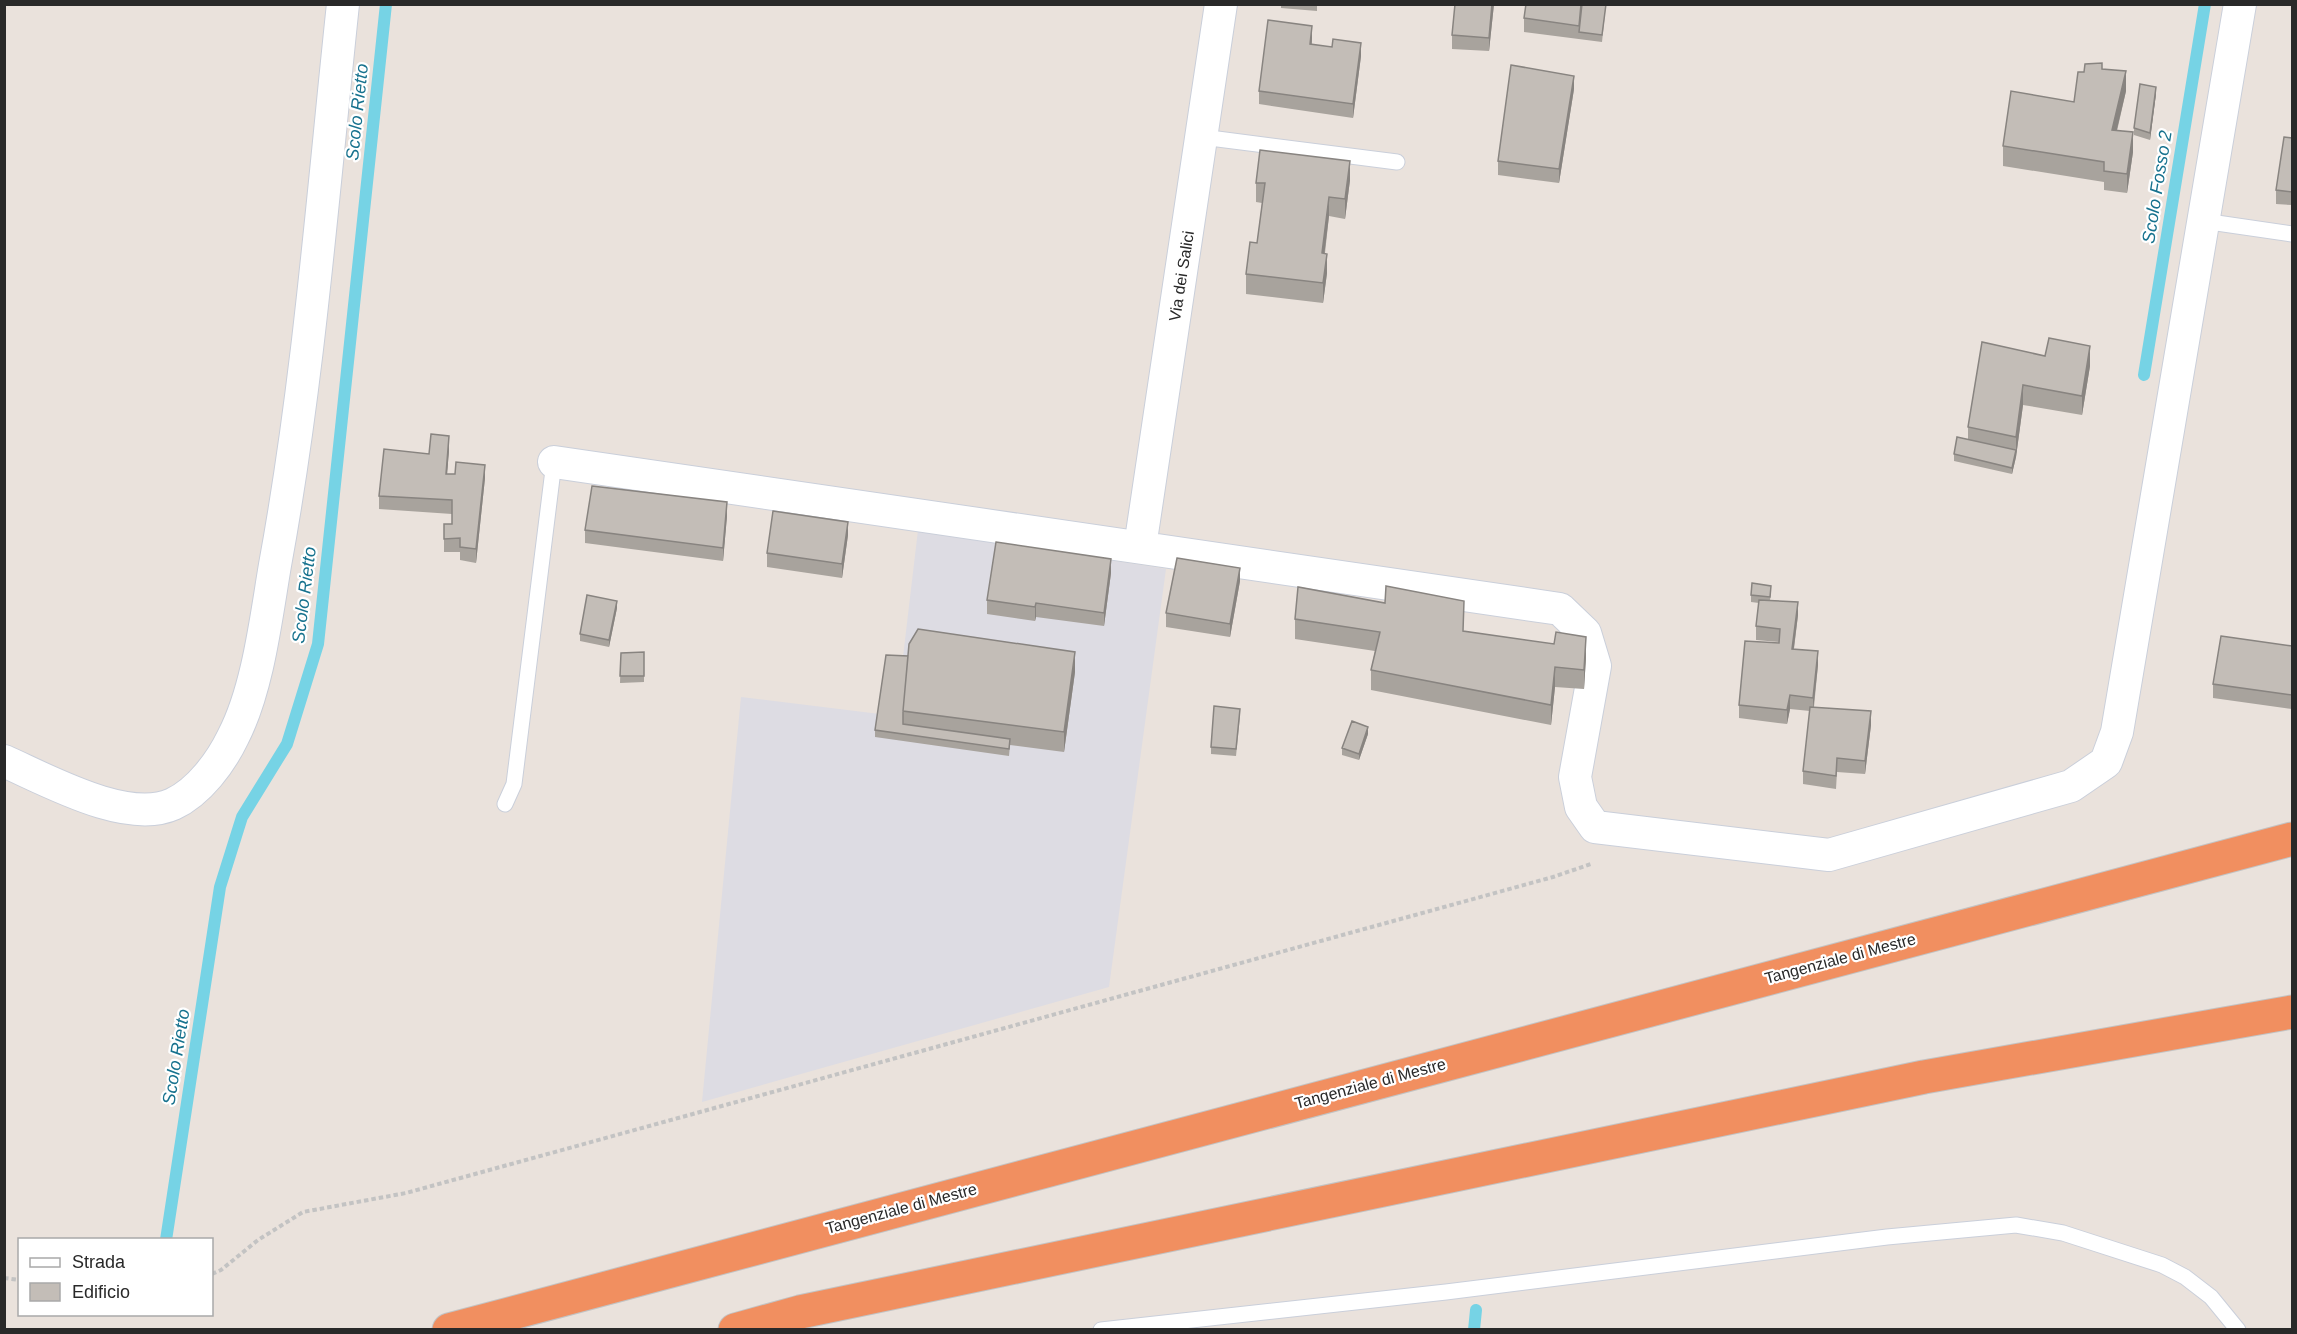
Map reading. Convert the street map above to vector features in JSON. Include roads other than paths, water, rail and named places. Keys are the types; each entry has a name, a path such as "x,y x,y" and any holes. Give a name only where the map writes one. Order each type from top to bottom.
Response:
{"highway":[{"name":"Tangenziale di Mestre","path":"449,1329 2292,839"},
{"path":"735,1329 800,1312 1901,1082 2100,1044 2292,1012"}],"street":[{"path":"4,761 75,792 119,807 154,809 172,804 194,791 212,770 234,737 256,669 294,463 343,4"},
{"name":"Via dei Salici","path":"1140,547 1221,4"},
{"path":"554,462 1560,609 1585,633 1595,666 1575,777 1581,807 1595,827 1829,855 2071,786 2106,762 2116,732 2240,4"}],"lane":[{"path":"1202,137 1397,162"},
{"path":"2204,221 2292,234"},
{"path":"505,804 514,784 554,462"},
{"path":"1101,1329 1446,1292 1887,1237 2016,1225 2063,1233 2162,1265 2211,1297 2238,1329"}],"waterway":[{"name":"Scolo Rietto","path":"166,1238 220,887 242,817 287,744 318,644 386,4"},
{"name":"Scolo Fosso 2","path":"2144,375 2205,4"},
{"name":"Scolo Fosso 2","path":"1474,1330 1476,1310"}]}
